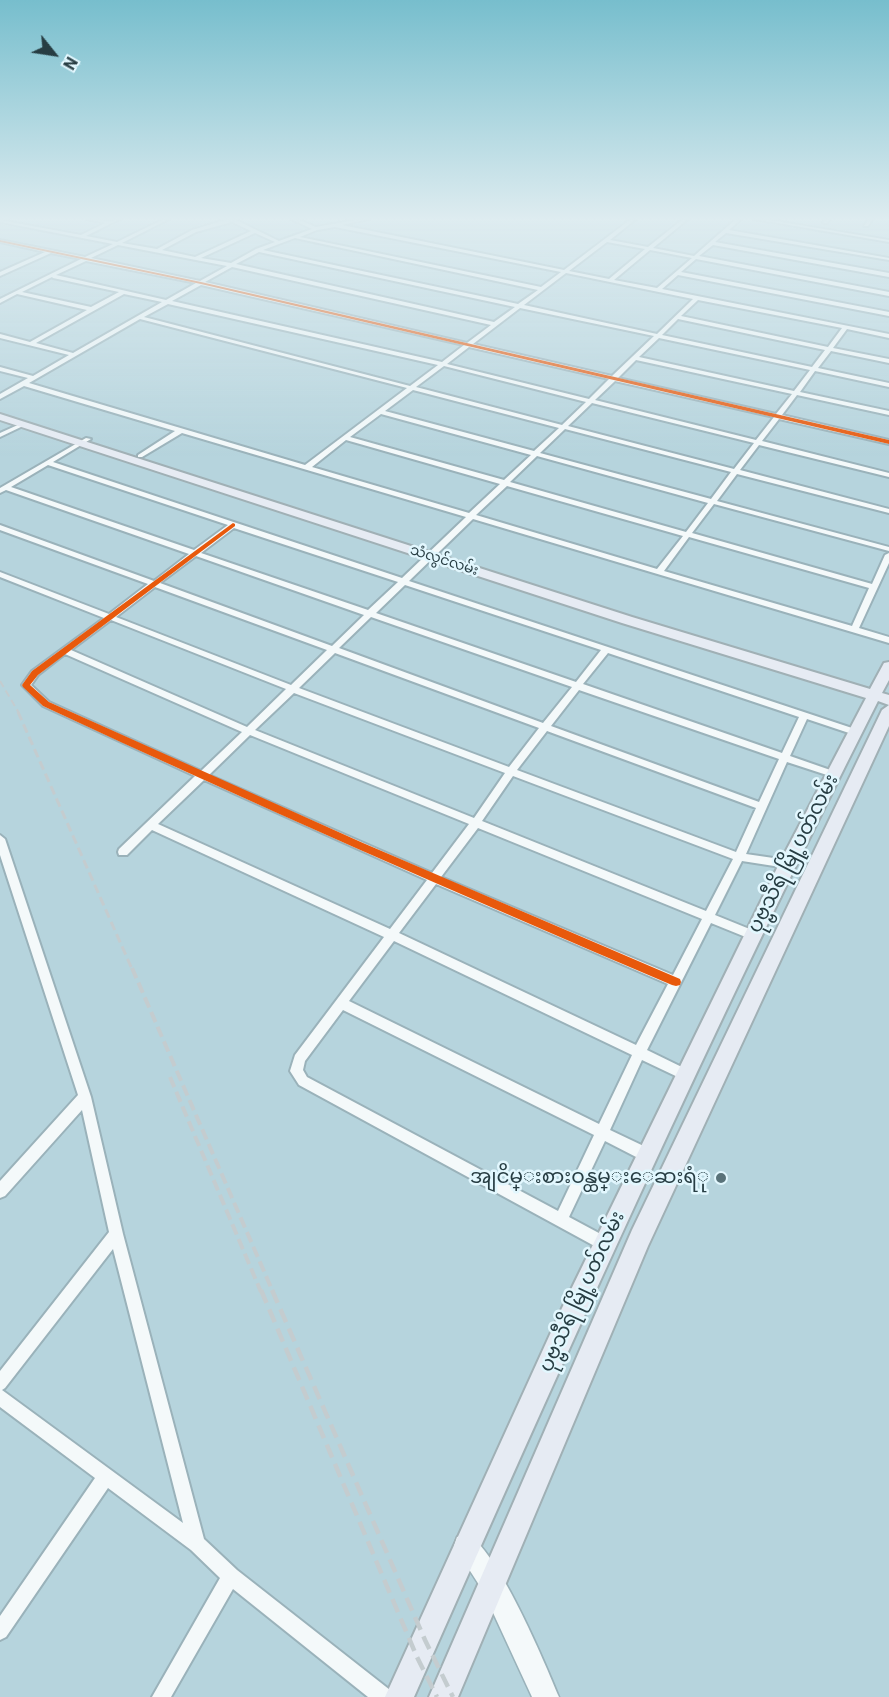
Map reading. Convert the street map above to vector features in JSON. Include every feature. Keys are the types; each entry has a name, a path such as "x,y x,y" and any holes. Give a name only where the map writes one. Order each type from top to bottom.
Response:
{"main road":[{"name":"သံလွင်လမ်း","path":"0,411 84,441 434,554 884,686"},
{"name":"သံလွင်လမ်း","path":"0,417 22,425 140,456 434,554"},
{"name":"ပုဗ္ဗသီရိ မြို့ပတ်လမ်း","path":"399,1697 466,1546 647,1155 787,864 855,732 884,686"},
{"name":"ပုဗ္ဗသီရိ မြို့ပတ်လမ်း","path":"443,1697 640,1238 889,710"},
{"path":"466,1546 492,1582 546,1697"}],"street":[{"path":"42,298 91,309"},
{"path":"30,344 111,298"},
{"path":"158,298 442,364 889,476"},
{"path":"0,397 176,298"},
{"path":"268,298 889,442"},
{"path":"380,298 495,324"},
{"path":"483,298 889,385"},
{"path":"307,467 530,298"},
{"path":"123,852 697,298"},
{"path":"698,298 889,336"},
{"path":"807,298 889,314"},
{"path":"676,317 889,361"},
{"path":"141,318 889,511"},
{"path":"659,572 844,328"},
{"path":"0,336 75,355"},
{"path":"634,358 889,413"},
{"path":"0,369 34,378"},
{"path":"25,384 889,640"},
{"path":"380,412 889,549"},
{"path":"0,435 22,425"},
{"path":"140,456 181,430"},
{"path":"345,438 874,587"},
{"path":"3,489 84,441"},
{"path":"48,463 855,732"},
{"path":"3,489 193,552 833,774"},
{"path":"232,525 193,552 28,680 26,685 35,697 202,777 433,879 676,982"},
{"path":"0,527 336,648 760,806"},
{"path":"854,630 889,555"},
{"path":"0,574 293,689 739,857 787,864"},
{"path":"605,1244 299,1077 296,1071 299,1059 476,824 511,771 576,685 606,650"},
{"path":"65,651 249,731 753,935"},
{"path":"561,1221 639,1053 739,857 760,806 804,715"},
{"path":"151,825 392,934 686,1075"},
{"path":"0,839 85,1097 116,1234 197,1544"},
{"path":"341,1003 647,1155"},
{"path":"0,1191 85,1097"},
{"path":"0,1383 116,1234"},
{"path":"0,1397 197,1544 231,1576 383,1697"},
{"path":"0,1631 106,1477"},
{"path":"161,1697 231,1576"}],"railway":[{"path":"0,681 19,713"},
{"path":"18,712 132,969"},
{"path":"132,968 273,1292"},
{"path":"170,1077 261,1292"},
{"path":"261,1290 417,1657 437,1697"},
{"path":"272,1290 425,1640 453,1697"}],"cycle path":[{"path":"267,298 889,442"},
{"path":"233,525 35,673 26,685 46,704 202,776 676,982"}],"place":[{"name":"အျငိမ္းစားဝန္ထမ္းေဆးရံု","path":"721,1178"}]}
